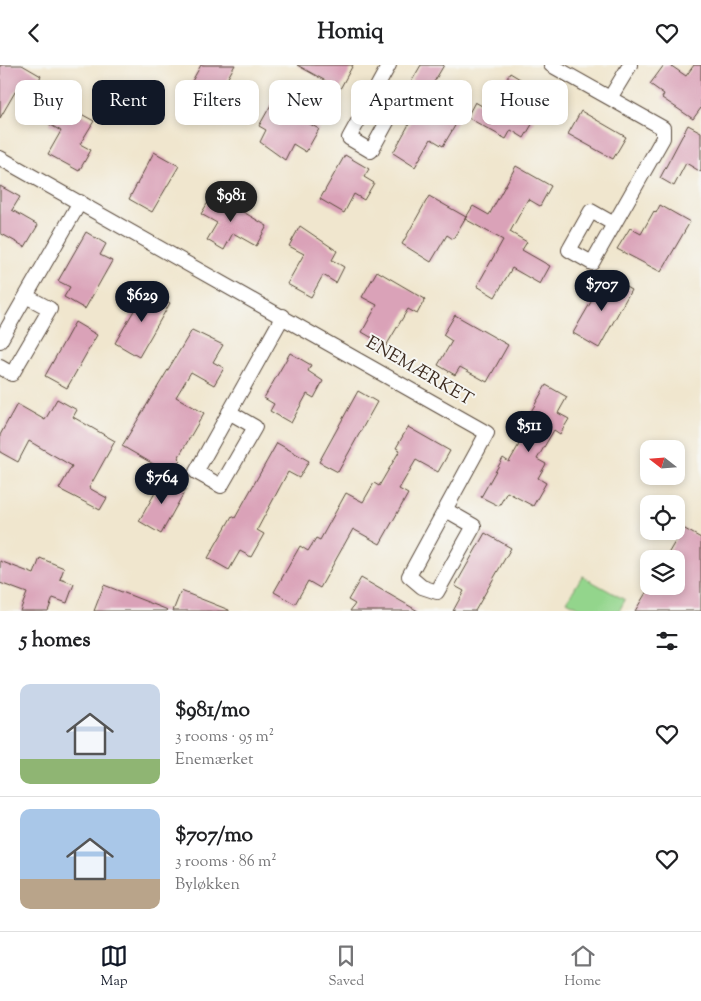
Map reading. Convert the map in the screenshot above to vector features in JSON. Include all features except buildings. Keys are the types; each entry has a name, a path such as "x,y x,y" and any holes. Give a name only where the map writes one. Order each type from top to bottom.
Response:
{"street":[{"path":"381,80 389,65"},
{"path":"551,65 663,128 663,138 614,223"},
{"path":"610,98 630,65"},
{"name":"ENEMÆRKET","path":"0,158 283,316 487,433 409,576 422,587 437,592 474,526 446,510"},
{"path":"0,341 80,202"},
{"path":"0,367 12,374 50,309 26,295"},
{"path":"230,411 255,427 220,487 196,472 230,411 283,316"}],"green space":[{"path":"582,576 625,600 619,611 585,611 567,601"}]}
